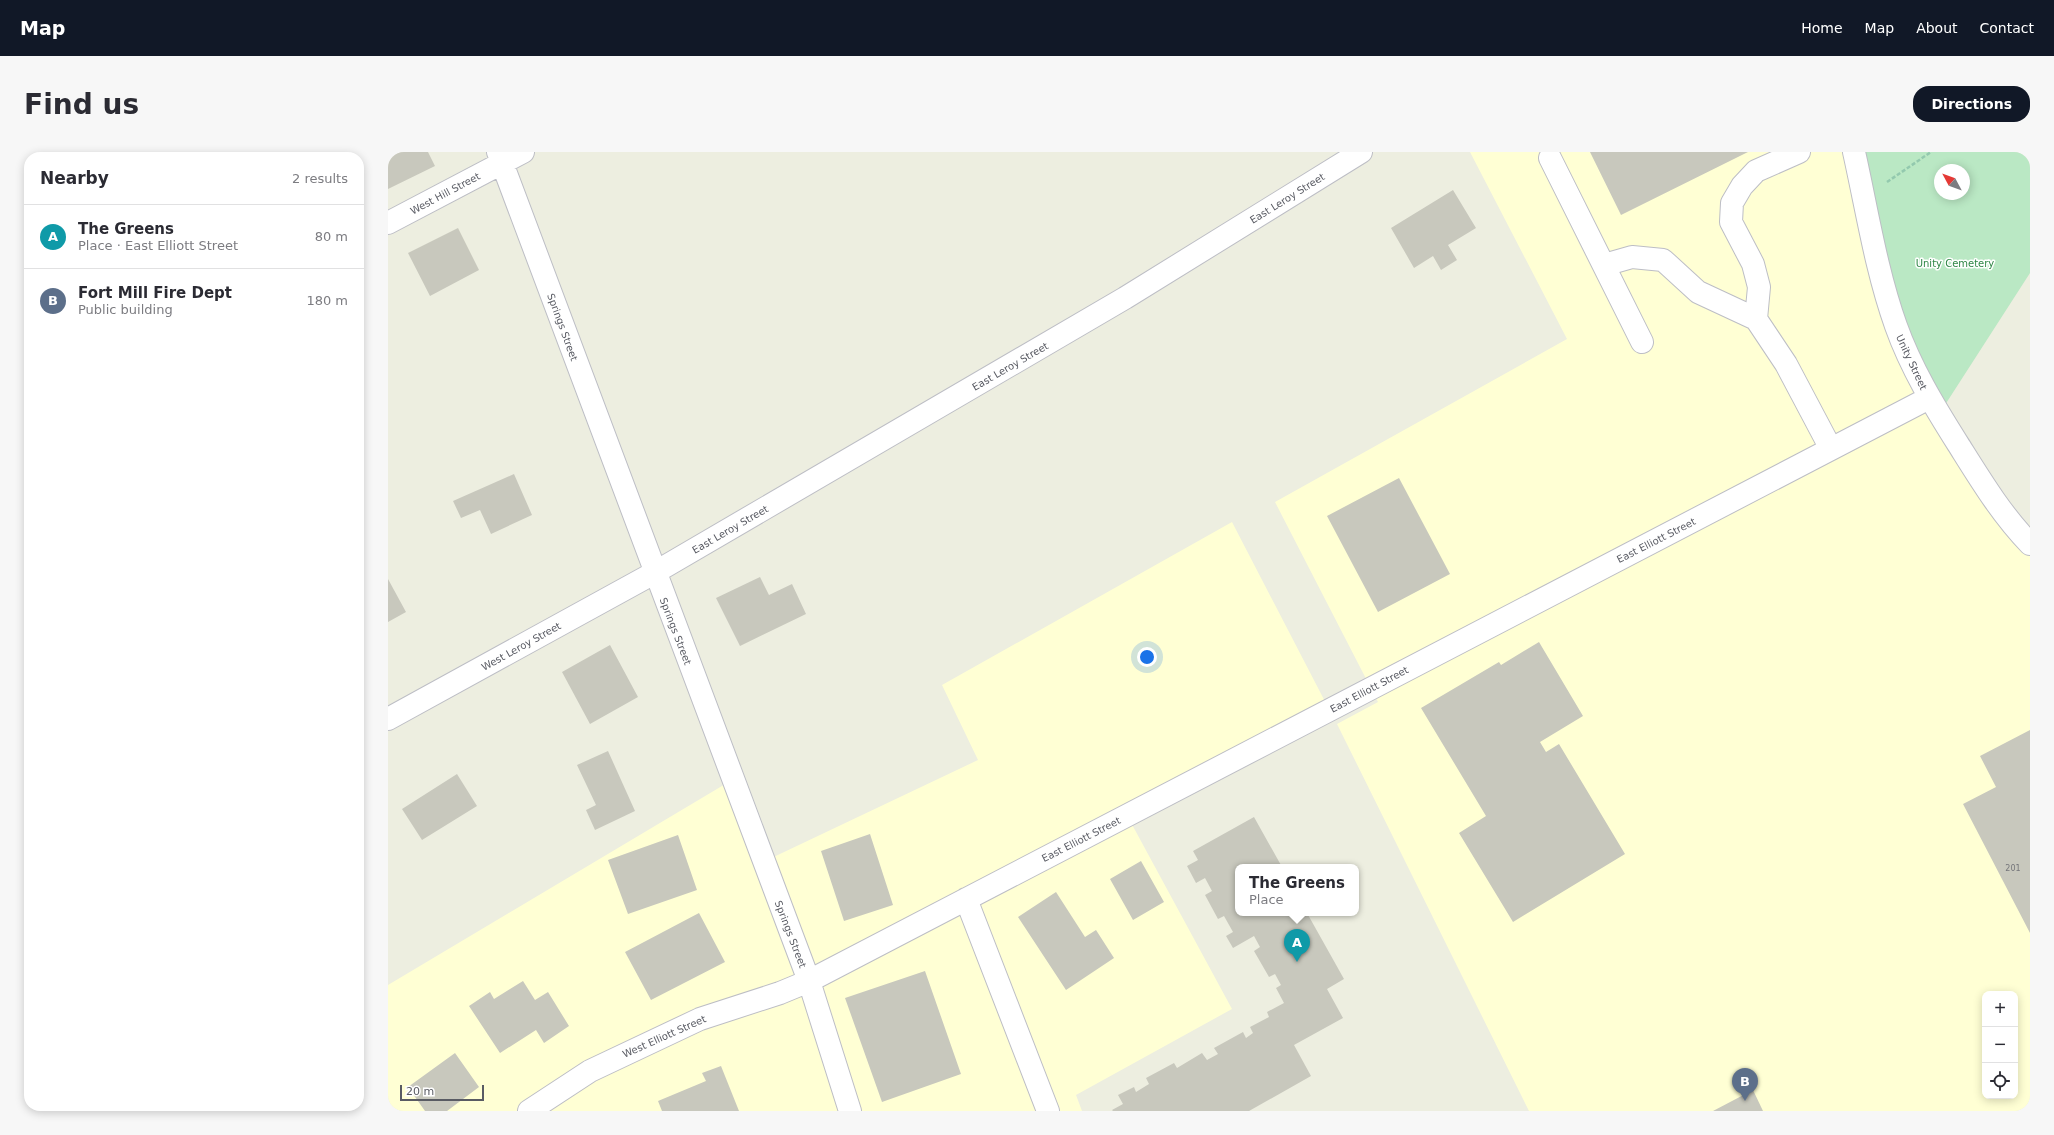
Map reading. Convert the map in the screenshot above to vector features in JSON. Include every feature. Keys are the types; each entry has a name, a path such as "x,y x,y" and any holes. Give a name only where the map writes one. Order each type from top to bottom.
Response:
{"street":[{"name":"West Hill Street","path":"388,223 500,157 523,152"},
{"name":"East Leroy Street","path":"654,573 1125,298 1361,152"},
{"path":"1756,319 1759,288 1753,264 1731,222 1732,203 1742,186 1756,171 1800,152"},
{"name":"Unity Street","path":"1854,152 1885,291 1896,326 1929,398 1991,497 2030,544"},
{"name":"Springs Street","path":"500,157 654,573 809,981 850,1111"},
{"path":"1550,158 1642,342"},
{"path":"1604,265 1632,257 1663,260 1698,292 1756,319 1786,364 1831,449"},
{"name":"East Elliott Street","path":"809,981 1929,398"},
{"name":"West Leroy Street","path":"388,719 654,573"},
{"path":"966,899 1048,1111"},
{"name":"West Elliott Street","path":"529,1111 590,1071 693,1022 780,993 809,981"}],"path":[{"path":"1864,197 1932,152"}],"shaded area":[{"path":"1470,152 1858,152 1922,371 2030,538 2030,1111 1529,1111 1337,724 1378,702 1275,502 1567,339"},
{"path":"1232,522 1332,715 1129,819 1232,1009 1076,1095 1082,1111 388,1111 388,985 727,783 757,865 978,760 942,685"}],"green space":[{"name":"Unity Cemetery","path":"1858,152 2030,152 2030,273 1943,408 1900,323"}],"building":[{"path":"388,152 428,152 435,166 388,189"},
{"path":"1590,152 1748,152 1621,215"},
{"path":"1453,190 1476,228 1448,245 1457,260 1441,270 1433,256 1414,268 1391,228"},
{"path":"458,228 479,270 430,296 408,253"},
{"path":"514,474 532,515 491,534 480,510 461,518 453,501"},
{"path":"1399,478 1450,574 1378,612 1327,516"},
{"path":"760,577 769,595 792,584 806,614 740,646 716,598"},
{"path":"388,579 406,612 388,622"},
{"path":"1539,642 1583,716 1540,742 1546,752 1559,744 1625,854 1513,922 1459,833 1486,816 1421,708 1499,662 1501,665"},
{"path":"610,645 638,697 590,724 562,672"},
{"path":"2030,730 2030,933 1963,804 1996,787 1980,756"},
{"path":"608,751 635,811 595,830 586,810 596,805 577,765"},
{"path":"457,774 477,806 422,840 402,809"},
{"path":"1254,817 1280,864 1235,864 1235,916 1309,916 1344,979 1327,989 1343,1018 1294,1045 1311,1076 1249,1111 1113,1111 1112,1110 1123,1104 1118,1095 1134,1087 1136,1092 1149,1084 1146,1078 1174,1063 1177,1068 1202,1053 1207,1060 1218,1054 1214,1048 1243,1032 1246,1038 1253,1033 1250,1027 1269,1017 1267,1012 1284,1003 1276,988 1281,985 1275,974 1269,977 1254,951 1260,947 1254,936 1233,948 1226,936 1233,932 1224,916 1218,919 1205,895 1212,891 1205,878 1196,883 1187,866 1198,860 1193,851"},
{"path":"870,834 893,905 844,921 821,851"},
{"path":"678,835 697,890 628,914 608,860"},
{"path":"1141,861 1164,902 1133,920 1110,879"},
{"path":"1056,892 1085,937 1096,930 1114,958 1066,990 1018,917"},
{"path":"699,913 725,962 651,1000 625,952"},
{"path":"925,971 961,1074 882,1102 845,998"},
{"path":"523,981 535,1000 548,992 569,1026 544,1043 536,1030 500,1053 469,1006 490,992 494,999"},
{"path":"455,1053 479,1087 447,1111 425,1111 408,1087"},
{"path":"721,1066 739,1111 662,1111 658,1101 706,1081 702,1073"},
{"path":"1753,1090 1763,1111 1713,1111"}],"place":[{"name":"The Greens","path":"1297,962"},
{"name":"Fort Mill Fire Dept","path":"1745,1101"}]}
